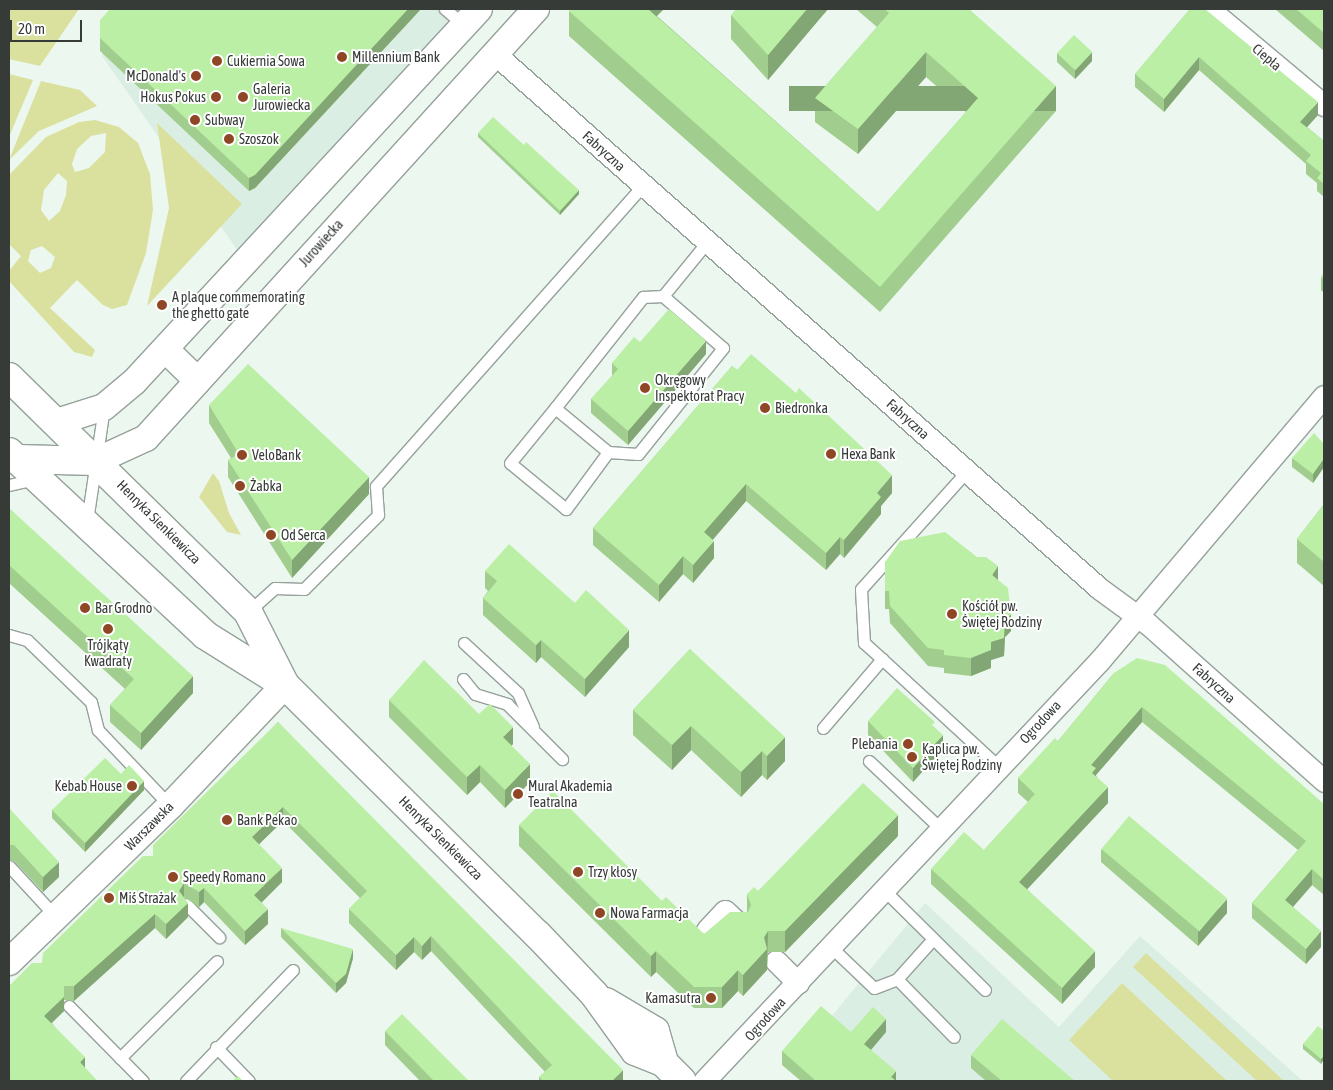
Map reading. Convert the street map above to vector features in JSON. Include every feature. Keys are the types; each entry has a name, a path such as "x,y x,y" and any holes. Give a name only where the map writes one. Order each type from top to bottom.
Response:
{"main road":[{"name":"Henryka Sienkiewicza","path":"9,377 248,612 285,684"},
{"name":"Henryka Sienkiewicza","path":"12,455 205,635 285,684 594,994 635,1051 673,1072"},
{"path":"12,455 96,461"}],"street":[{"name":"Jurowiecka","path":"96,461 146,438 292,274 536,9"},
{"name":"Ciepła","path":"1209,9 1324,105"},
{"path":"56,422 104,407 165,349 472,17 494,53"},
{"name":"Fabryczna","path":"494,53 1100,589 1138,616 1324,781"},
{"path":"260,248 292,274"},
{"path":"165,349 197,380"},
{"name":"Ogrodowa","path":"704,1081 798,983 1138,616 1324,396"},
{"name":"Warszawska","path":"18,958 56,917 133,849 170,806 285,684"},
{"path":"707,930 725,911 738,924"},
{"path":"776,961 798,983"}],"lane":[{"path":"445,9 472,17"},
{"path":"248,612 275,588 304,589 378,515 376,486 642,185"},
{"path":"663,296 706,242"},
{"path":"555,408 608,452 638,454 723,348 663,296 643,297 510,463 566,508 608,452"},
{"path":"86,525 104,407"},
{"path":"967,471 861,589 864,643 999,767"},
{"path":"9,485 36,478"},
{"path":"9,635 27,640 91,702 98,730 170,806"},
{"path":"464,643 518,693 536,734"},
{"path":"823,728 882,660"},
{"path":"463,679 475,694 507,704 562,759"},
{"path":"869,761 941,829"},
{"path":"9,866 56,917"},
{"path":"884,890 932,940 985,990"},
{"path":"186,904 219,937"},
{"path":"831,947 874,988 897,979 932,940"},
{"path":"120,1058 217,962"},
{"path":"186,1081 216,1047 293,970"},
{"path":"897,979 954,1037"},
{"path":"69,1006 143,1081"},
{"path":"216,1047 248,1081"}],"shaded area":[{"name":"Galeria Jurowiecka","path":"114,9 478,9 245,261 102,56"},
{"path":"925,903 1059,1027 1140,936 1303,1081 801,1081 826,1023"}],"green space":[{"path":"10,9 79,9 40,66 9,59"},
{"path":"9,74 33,80 9,137"},
{"path":"41,81 80,90 97,106 39,131 9,160"},
{"path":"95,120 119,127 138,143 150,174 153,210 146,253 127,305 112,309 103,305 77,280 50,308 95,350 92,357 74,352 9,281 9,271 21,256 9,244 9,175 46,137 79,122","holes":["106,133 105,152 89,168 75,172 72,164 77,149 91,136","58,173 67,181 66,195 60,211 49,221 41,210 44,190","42,246 55,257 51,268 40,273 28,261 31,250"]},
{"path":"157,123 242,204 147,306 169,208"},
{"path":"213,473 219,481 229,513 241,535 227,532 199,497"},
{"path":"1146,953 1284,1081 1257,1081 1133,967"},
{"path":"1122,983 1227,1081 1113,1081 1069,1040"}],"building":[{"name":"Galeria Jurowiecka","path":"110,9 408,9 255,175 249,178 100,38 100,20"},
{"path":"571,9 648,9 878,212 978,98 926,52 858,129 815,98 889,13 884,9 969,9 1056,86 880,287 569,11"},
{"path":"736,9 807,9 768,55 731,15"},
{"path":"1190,9 1205,9 1318,102 1300,122 1324,141 1324,184 1317,178 1321,173 1306,161 1311,155 1199,57 1164,99 1135,74"},
{"path":"1296,9 1324,9 1324,33"},
{"path":"1074,35 1092,52 1075,70 1057,53"},
{"path":"493,117 524,145 526,142 579,190 560,211 478,133"},
{"name":"Okręgowy Inspektorat Pracy","path":"669,309 706,341 628,431 591,399 618,369 612,363 634,337 640,342"},
{"path":"751,354 796,393 799,388 892,475 877,493 881,497 844,540 840,537 826,553 746,484 704,532 714,541 693,565 683,556 659,585 593,528 732,366 737,370"},
{"path":"248,364 369,477 292,560 228,460 239,454 209,405"},
{"path":"1314,433 1323,443 1324,458 1313,474 1292,458"},
{"path":"1324,504 1324,562 1297,539"},
{"path":"9,508 193,676 141,733 110,705 134,679 9,565"},
{"name":"Kościół pw. Świętej Rodziny","path":"945,532 977,557 986,557 998,566 992,575 1008,588 1011,614 1005,620 1004,638 991,642 991,650 971,658 944,655 944,650 928,648 890,606 889,591 885,591 885,562 900,541"},
{"path":"509,544 575,603 586,590 629,630 585,679 541,640 536,645 483,598 497,581 485,571"},
{"path":"690,649 785,737 767,756 762,751 741,772 691,726 672,745 633,710"},
{"path":"1137,658 1165,665 1324,804 1324,880 1312,869 1285,900 1321,931 1306,949 1252,903 1306,841 1142,707 1091,765 1096,768 1092,773 1108,787 1019,882 1095,951 1062,988 931,869 964,832 984,850 1035,794 1018,778 1055,738 1058,741 1114,673"},
{"path":"424,660 479,714 490,704 513,727 503,737 530,764 505,790 480,765 467,777 389,700"},
{"name":"Plebania","path":"897,688 935,722 932,725 943,735 913,768 868,721"},
{"path":"278,722 623,1070 612,1081 543,1081 539,1077 552,1065 431,936 422,946 414,937 396,955 349,909 367,891 283,807 252,837 282,868 254,895 268,909 245,931 204,888 199,892 184,883 179,891 188,903 166,924 155,914 74,986 64,986 64,997 44,1016 85,1057 80,1062 97,1081 12,1081 9,1078 9,986 32,963 42,963 43,953 143,856 153,856 153,845"},
{"path":"105,758 121,774 129,765 144,781 85,843 52,810"},
{"path":"863,783 898,815 785,931 768,931 764,937 767,949 743,975 738,970 722,987 694,987 656,951 651,956 519,825 553,791 662,901 666,897 704,934 730,912 748,912 751,905 747,894 754,887 758,891"},
{"path":"9,808 59,862 43,877 14,845 9,845"},
{"path":"1129,816 1227,898 1199,931 1101,849"},
{"path":"281,928 353,949 346,974 336,983"},
{"path":"821,1006 851,1032 873,1007 886,1019 864,1044 896,1071 891,1077 896,1081 816,1081 782,1051"},
{"path":"402,1014 469,1081 434,1081 385,1031"},
{"path":"1002,1019 1075,1081 1002,1081 971,1055"},
{"path":"1318,1026 1324,1031 1324,1055 1321,1059 1303,1044"},
{"path":"238,1076 243,1081 232,1081"}],"place":[{"name":"Millennium Bank","path":"342,57"},
{"name":"Cukiernia Sowa","path":"217,61"},
{"name":"McDonald's","path":"196,76"},
{"name":"Hokus Pokus","path":"216,97"},
{"name":"Galeria Jurowiecka","path":"243,97"},
{"name":"Subway","path":"195,120"},
{"name":"Szoszok","path":"229,139"},
{"name":"A plaque commemorating the ghetto gate","path":"162,305"},
{"name":"Okręgowy Inspektorat Pracy","path":"645,388"},
{"name":"Biedronka","path":"765,408"},
{"name":"Hexa Bank","path":"831,454"},
{"name":"VeloBank","path":"242,455"},
{"name":"Żabka","path":"240,486"},
{"name":"Od Serca","path":"271,535"},
{"name":"Bar Grodno","path":"85,608"},
{"name":"Kościół pw. Świętej Rodziny","path":"952,614"},
{"name":"Trójkąty Kwadraty","path":"108,629"},
{"name":"Plebania","path":"908,744"},
{"name":"Kaplica pw. Świętej Rodziny","path":"912,757"},
{"name":"Kebab House","path":"132,786"},
{"name":"Mural Akademia Teatralna","path":"518,794"},
{"name":"Bank Pekao","path":"227,820"},
{"name":"Trzy kłosy","path":"578,872"},
{"name":"Speedy Romano","path":"173,877"},
{"name":"Miś Strażak","path":"109,898"},
{"name":"Nowa Farmacja","path":"600,913"},
{"name":"Kamasutra","path":"711,998"}]}
